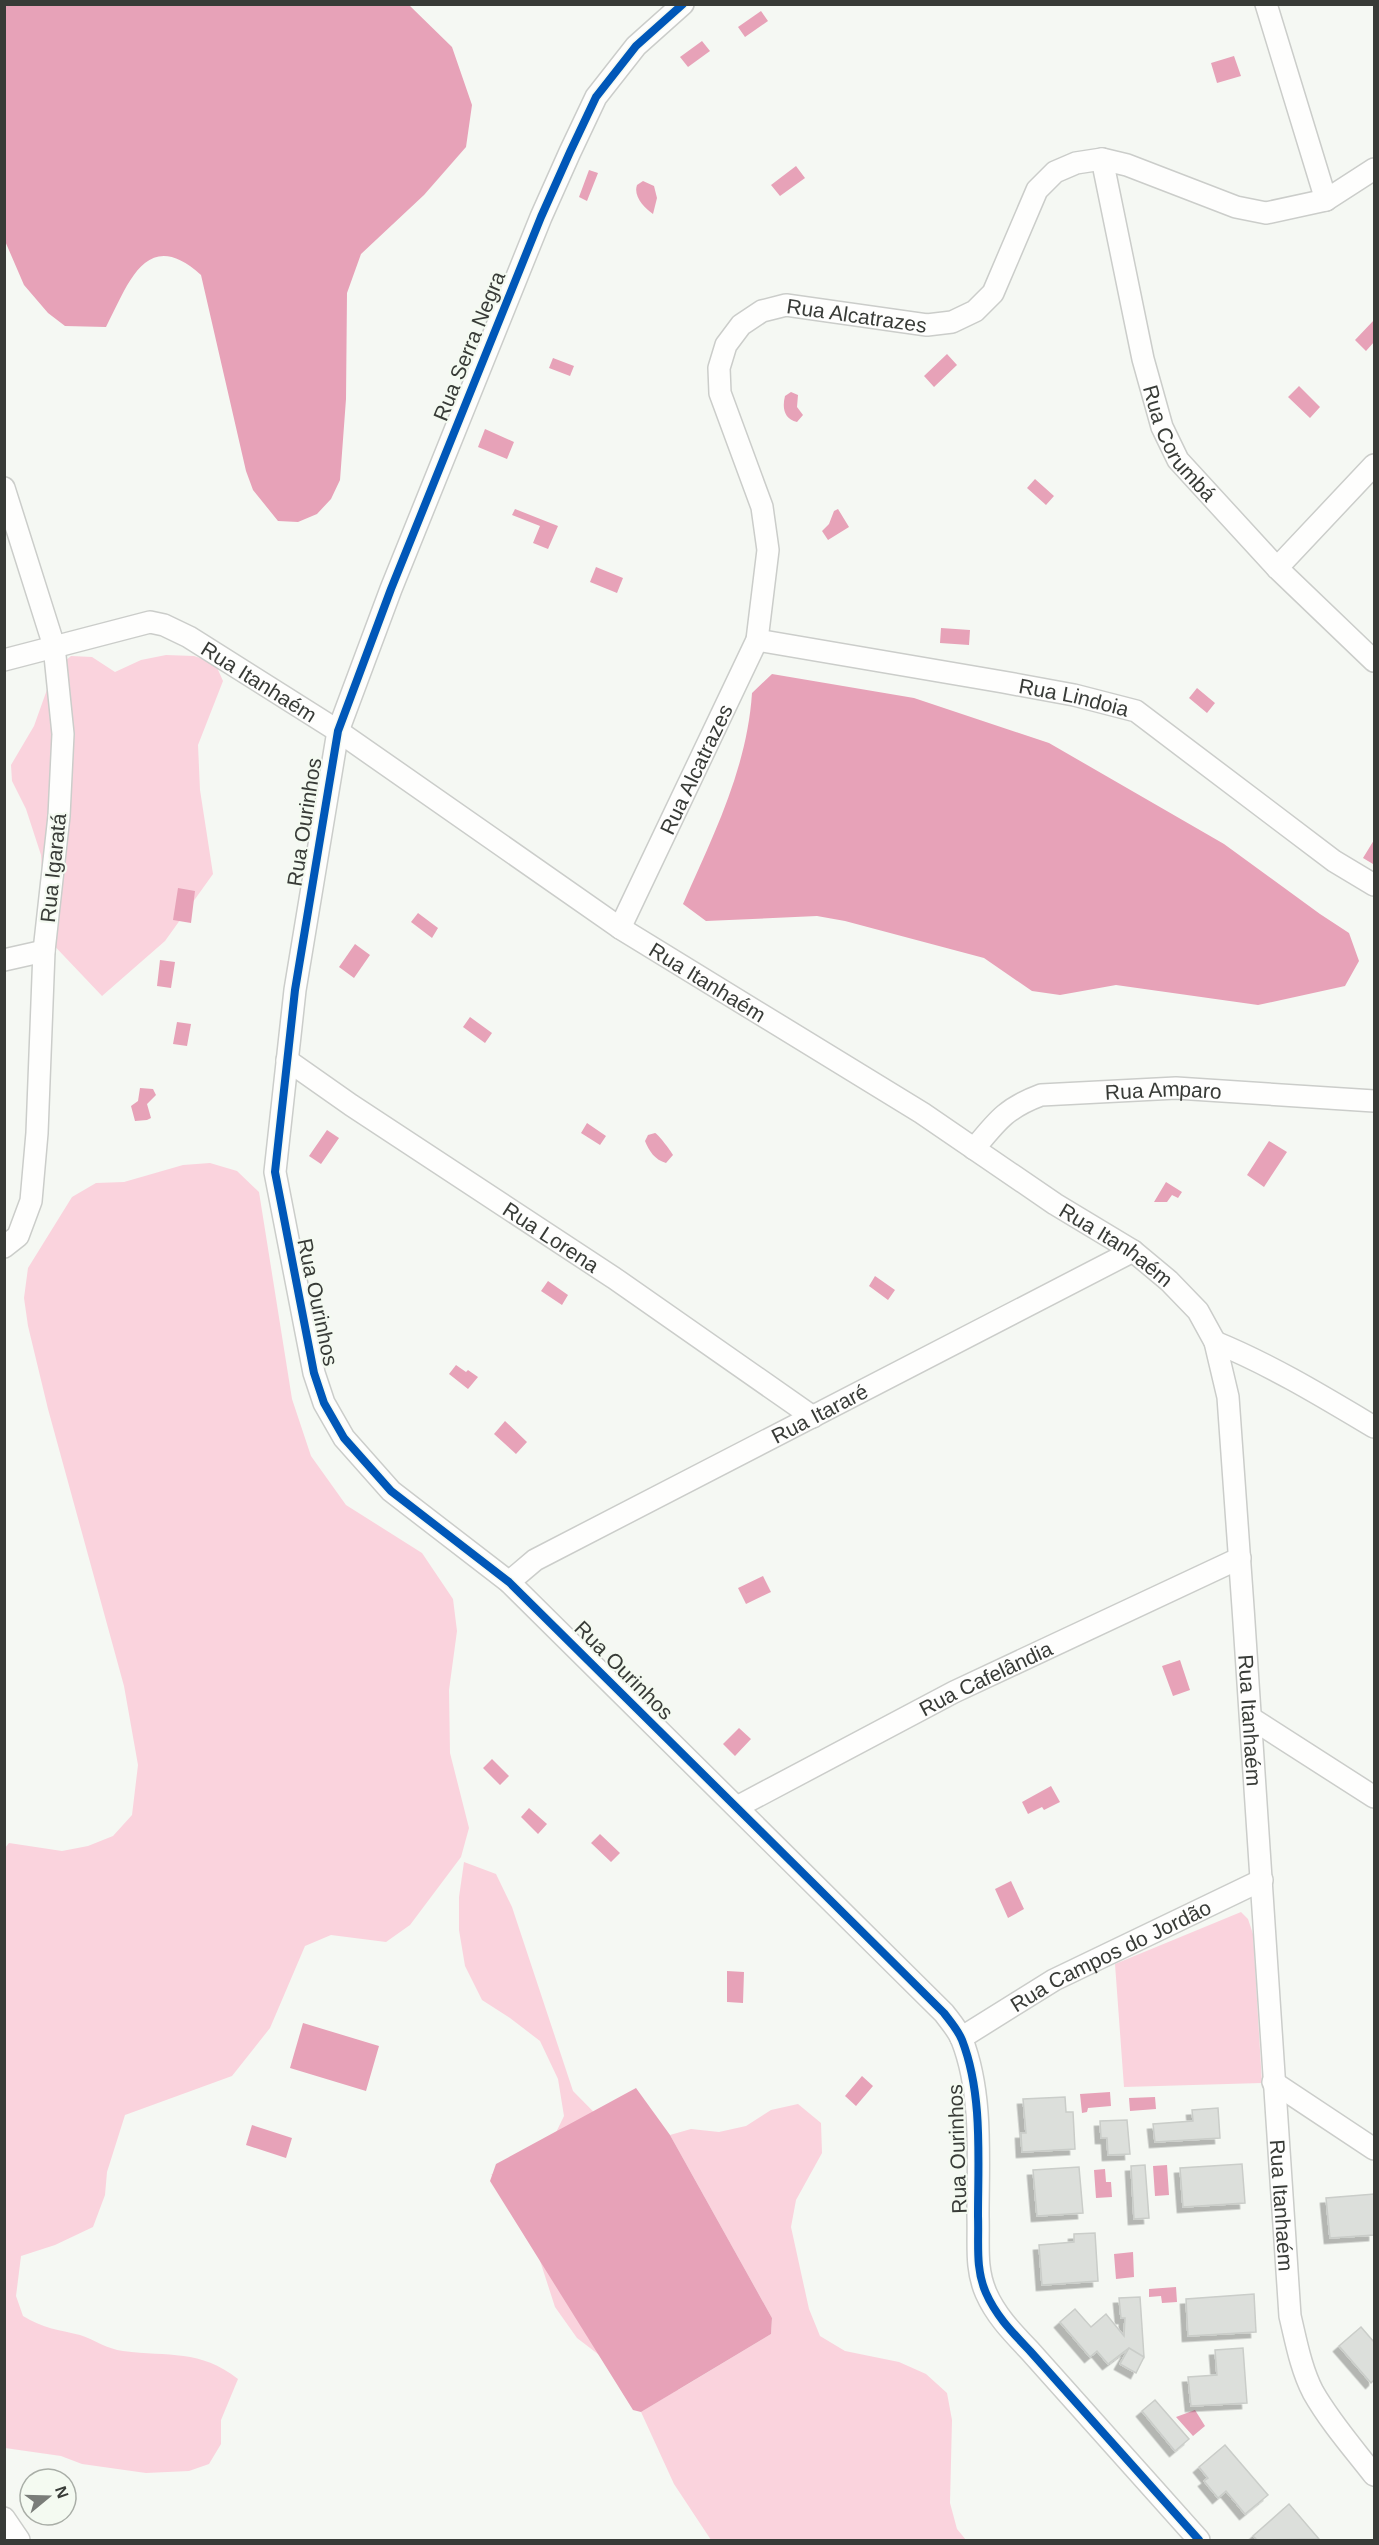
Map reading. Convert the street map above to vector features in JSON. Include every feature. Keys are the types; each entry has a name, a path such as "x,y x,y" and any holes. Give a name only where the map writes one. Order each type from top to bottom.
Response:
{"street":[{"name":"Rua Serra Negra","path":"338,731 391,589 479,368 541,217 596,97 636,46 683,4"},
{"path":"1266,4 1326,200"},
{"name":"Rua Alcatrazes","path":"620,928 757,640 768,550 762,507 720,393 719,368 726,345 741,325 762,311 786,305 927,326 952,322 975,311 993,293 1037,190 1055,172 1076,163 1102,159 1149,172 1236,207 1266,213 1326,200 1374,169"},
{"name":"Rua Corumbá","path":"1102,159 1143,360 1162,427 1178,460 1277,568 1374,661"},
{"path":"1277,568 1374,465"},
{"name":"Rua Igaratá","path":"4,488 54,646 63,734 59,816 44,951 37,1133 31,1201 18,1236 4,1248"},
{"name":"Rua Itanhaém","path":"4,660 150,622 164,625 189,637 338,731 620,928 922,1113 1055,1204 1133,1251 1169,1281 1198,1311 1215,1342 1228,1397 1290,2316 1298,2349 1313,2391 1374,2475"},
{"name":"Rua Lindoia","path":"757,640 1074,695 1136,711 1334,861 1374,885"},
{"name":"Rua Ourinhos","path":"338,731 295,990 274,1172 314,1373 324,1403 344,1438 391,1491 509,1582 944,2013 961,2038 972,2074 976,2111 977,2256 986,2292 1004,2324 1030,2350 1199,2541"},
{"path":"4,960 44,951"},
{"name":"Rua Lorena","path":"287,1060 351,1105 614,1278 813,1417"},
{"name":"Rua Amparo","path":"974,1149 1001,1116 1021,1103 1041,1095 1176,1088 1374,1101"},
{"name":"Rua Itararé","path":"509,1582 535,1560 1133,1251"},
{"path":"1215,1342 1288,1376 1374,1428"},
{"name":"Rua Cafelândia","path":"737,1807 954,1692 1240,1557"},
{"path":"1251,1718 1374,1797"},
{"name":"Rua Campos do Jordão","path":"961,2038 1054,1980 1262,1880"},
{"path":"1273,2082 1374,2149"},
{"path":"4,2518 19,2541"}],"shaded area":[{"path":"4,5 409,5 452,47 472,105 466,147 424,195 361,254 347,293 346,399 340,480 331,499 317,514 298,522 278,521 253,490 246,471 201,275 182,261 166,256 153,258 141,266 131,279 106,327 65,326 48,313 24,285 5,241"},
{"path":"761,11 768,21 745,37 738,27"},
{"path":"702,41 710,51 688,67 680,57"},
{"path":"1234,56 1241,76 1217,83 1211,63"},
{"path":"796,166 805,178 780,196 771,185"},
{"path":"589,170 598,173 587,201 579,197"},
{"path":"643,181 654,186 657,198 653,214 638,197 637,185"},
{"path":"1374,320 1374,342 1366,351 1355,340"},
{"path":"947,354 957,365 934,387 924,376"},
{"path":"553,358 574,366 570,376 549,368"},
{"path":"1299,386 1320,407 1310,418 1288,397"},
{"path":"791,392 798,395 797,407 803,415 797,422 787,416 784,409 785,396"},
{"path":"485,429 514,442 507,459 478,447"},
{"path":"1035,479 1054,496 1046,505 1027,488"},
{"path":"515,509 558,526 548,549 533,543 540,526 512,515"},
{"path":"838,509 849,527 828,540 822,531 829,524 834,511"},
{"path":"596,567 623,578 617,593 590,582"},
{"path":"941,628 970,630 969,645 940,643"},
{"path":"166,655 194,656 215,663 223,681 198,745 200,790 213,874 165,941 102,996 46,937 41,855 26,809 12,781 11,765 34,726 54,670 71,656 92,657 115,672 141,660"},
{"path":"772,674 914,698 1049,743 1224,844 1349,933 1359,961 1345,986 1258,1005 1116,985 1060,995 1032,991 984,958 845,921 817,916 706,921 683,904 717,827 736,775 749,721 752,693"},
{"path":"1197,688 1215,703 1207,713 1189,698"},
{"path":"1374,840 1374,862 1373,864 1363,858"},
{"path":"178,888 195,891 191,923 173,920"},
{"path":"418,913 438,928 432,938 411,922"},
{"path":"355,944 370,955 354,978 339,967"},
{"path":"160,960 175,962 171,988 157,986"},
{"path":"470,1017 492,1033 485,1043 463,1027"},
{"path":"177,1022 191,1024 187,1046 173,1044"},
{"path":"140,1088 153,1089 156,1095 147,1104 151,1118 135,1121 131,1106 138,1101"},
{"path":"587,1123 606,1136 600,1145 581,1133"},
{"path":"327,1130 339,1138 321,1164 309,1156"},
{"path":"655,1133 673,1155 666,1163 653,1155 645,1141 648,1135"},
{"path":"1269,1141 1287,1152 1264,1187 1247,1175"},
{"path":"210,1163 237,1171 259,1192 292,1399 311,1456 346,1505 422,1553 453,1599 457,1631 449,1690 450,1753 469,1828 461,1857 410,1925 386,1942 331,1935 305,1946 270,2028 232,2076 125,2115 107,2172 105,2195 93,2227 55,2245 21,2256 16,2296 23,2316 30,2320 80,2335 117,2350 197,2359 224,2369 238,2379 221,2420 221,2444 209,2464 189,2471 146,2473 82,2464 61,2456 5,2448 5,1848 9,1843 62,1851 88,1846 113,1836 132,1815 138,1765 124,1686 48,1409 28,1326 24,1298 28,1268 72,1197 96,1183 124,1182 183,1165"},
{"path":"1166,1182 1182,1192 1178,1198 1172,1195 1167,1202 1154,1202"},
{"path":"875,1276 895,1290 888,1300 869,1286"},
{"path":"548,1281 568,1295 562,1305 541,1291"},
{"path":"456,1365 478,1377 468,1389 449,1374"},
{"path":"505,1421 527,1442 516,1454 494,1434"},
{"path":"763,1576 771,1592 746,1604 738,1588"},
{"path":"1180,1660 1190,1690 1173,1696 1162,1666"},
{"path":"739,1728 751,1739 735,1756 723,1744"},
{"path":"492,1759 509,1776 500,1785 483,1768"},
{"path":"1051,1786 1060,1802 1044,1810 1042,1807 1028,1814 1022,1802"},
{"path":"529,1808 547,1824 538,1834 521,1817"},
{"path":"600,1834 620,1853 611,1862 591,1843"},
{"path":"464,1862 496,1874 512,1907 573,2091 647,2166 678,2390 771,2334 772,2318 670,2135 691,2129 719,2132 746,2126 771,2110 798,2104 821,2123 822,2153 796,2200 791,2227 809,2309 820,2336 845,2351 899,2362 926,2374 947,2393 952,2420 950,2503 957,2529 966,2540 711,2540 674,2484 641,2412 674,2392 607,2361 577,2338 555,2307 521,2202 491,2174 523,2174 548,2149 564,2116 558,2079 540,2041 482,2000 465,1966 459,1930 459,1897"},
{"path":"1011,1881 1024,1909 1008,1918 995,1889"},
{"path":"1241,1912 1248,1919 1253,1934 1262,2083 1124,2087 1115,1964"},
{"path":"727,1971 744,1972 743,2003 727,2002"},
{"path":"303,2023 379,2046 366,2091 290,2068"},
{"path":"862,2076 873,2086 856,2106 845,2096"},
{"path":"636,2088 670,2135 772,2318 771,2334 641,2412 633,2410 490,2181 496,2164"},
{"path":"1110,2092 1111,2106 1088,2108 1087,2112 1082,2113 1080,2094"},
{"path":"1155,2097 1156,2109 1130,2111 1129,2098"},
{"path":"252,2125 292,2138 286,2158 246,2145"},
{"path":"1167,2165 1169,2195 1155,2196 1153,2166"},
{"path":"1105,2169 1106,2182 1111,2182 1112,2197 1096,2198 1094,2170"},
{"path":"1133,2252 1134,2277 1116,2279 1114,2254"},
{"path":"1176,2287 1177,2302 1162,2303 1161,2296 1149,2297 1149,2289"},
{"path":"1195,2410 1205,2426 1193,2436 1176,2417"}],"building":[{"path":"1065,2097 1066,2112 1073,2112 1075,2149 1022,2152 1021,2133 1026,2133 1023,2099"},
{"path":"1218,2108 1220,2138 1155,2142 1153,2124 1193,2121 1192,2110"},
{"path":"1127,2120 1130,2154 1108,2155 1107,2138 1101,2138 1100,2121"},
{"path":"1242,2164 1245,2203 1183,2207 1180,2168"},
{"path":"1145,2165 1149,2218 1134,2219 1131,2166"},
{"path":"1079,2167 1083,2213 1037,2216 1033,2170"},
{"path":"1374,2194 1374,2235 1330,2238 1326,2198"},
{"path":"1095,2233 1098,2281 1042,2285 1039,2245 1074,2242 1074,2234"},
{"path":"1254,2294 1256,2332 1188,2336 1186,2299"},
{"path":"1140,2297 1144,2357 1129,2348 1108,2364 1097,2351 1090,2357 1060,2322 1075,2309 1091,2327 1106,2314 1124,2336 1125,2318 1121,2318 1119,2298"},
{"path":"1361,2327 1374,2342 1374,2380 1371,2383 1339,2346"},
{"path":"1129,2348 1144,2357 1136,2373 1120,2364"},
{"path":"1243,2348 1247,2403 1191,2406 1188,2377 1217,2375 1215,2350"},
{"path":"1155,2400 1189,2439 1175,2451 1142,2411"},
{"path":"1225,2445 1268,2495 1245,2514 1226,2491 1218,2498 1204,2481 1208,2478 1199,2467"},
{"path":"1289,2504 1319,2539 1257,2540 1253,2536"}],"cycle path":[{"path":"683,4 636,46 596,97 541,217 391,589 338,731 295,990 275,1172 314,1373 324,1403 344,1438 391,1491 509,1582 951,2022 960,2036 969,2061 976,2104 978,2255 980,2274 986,2293 1011,2331 1199,2540"}]}
